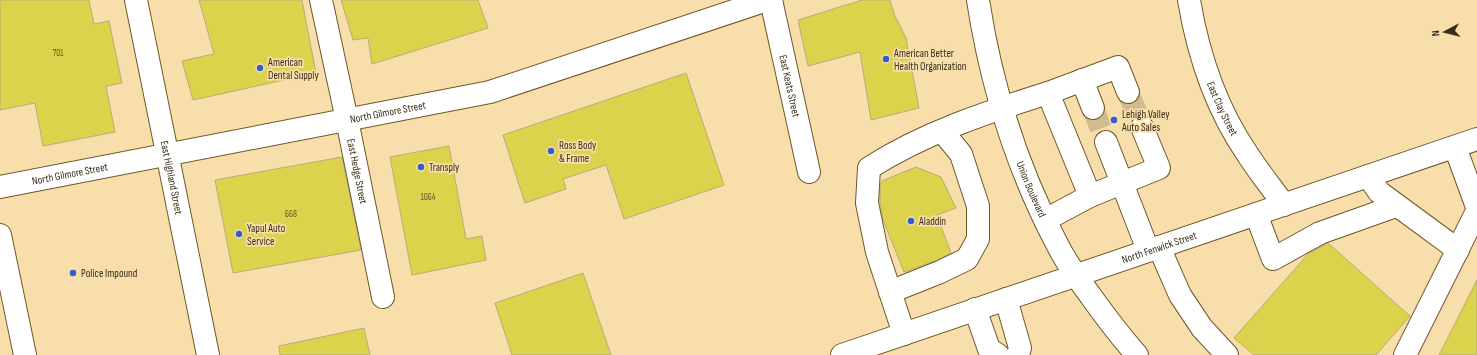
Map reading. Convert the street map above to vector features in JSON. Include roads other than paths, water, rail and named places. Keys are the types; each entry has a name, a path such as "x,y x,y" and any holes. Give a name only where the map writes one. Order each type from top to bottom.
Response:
{"street":[{"name":"East Highland Street","path":"136,0 208,355"},
{"name":"East Hedge Street","path":"321,0 348,120 383,297"},
{"name":"North Gilmore Street","path":"0,187 490,92 767,0"},
{"name":"East Keats Street","path":"771,0 809,172"},
{"name":"Union Boulevard","path":"978,0 986,48 1001,108 1027,182 1057,245 1076,275 1120,336 1137,355"},
{"name":"East Clay Street","path":"1189,0 1194,27 1207,72 1225,114 1248,155 1284,205"},
{"path":"904,334 877,252 867,203 869,168 914,142 1001,108 1048,93 1118,67 1128,92"},
{"path":"1082,80 1093,108"},
{"path":"1048,93 1090,196"},
{"path":"1045,220 1090,196 1159,168 1142,127"},
{"path":"890,292 940,272 967,259 978,239 978,206 960,154 942,131"},
{"name":"North Fenwick Street","path":"842,355 1477,139"},
{"path":"1106,142 1122,183 1154,249 1180,295 1202,328 1227,355"},
{"path":"1455,147 1477,207"},
{"path":"1368,176 1379,192 1396,206 1458,250"},
{"path":"1256,214 1273,259 1320,233 1396,206"},
{"path":"1405,355 1477,211"},
{"path":"0,235 25,355"},
{"path":"1006,299 1020,348 1018,355"},
{"path":"975,309 989,349 998,355"}],"tunnel":[{"path":"1128,92 1142,127"},
{"path":"1093,108 1106,142"}],"place":[{"name":"American Better Health Organization","path":"886,59"},
{"name":"American Dental Supply","path":"260,68"},
{"name":"Lehigh Valley Auto Sales","path":"1114,120"},
{"name":"Ross Body & Frame","path":"551,151"},
{"name":"Transply","path":"421,167"},
{"name":"Aladdin","path":"911,221"},
{"name":"Yapul Auto Service","path":"239,234"},
{"name":"Police Impound","path":"73,273"}]}
